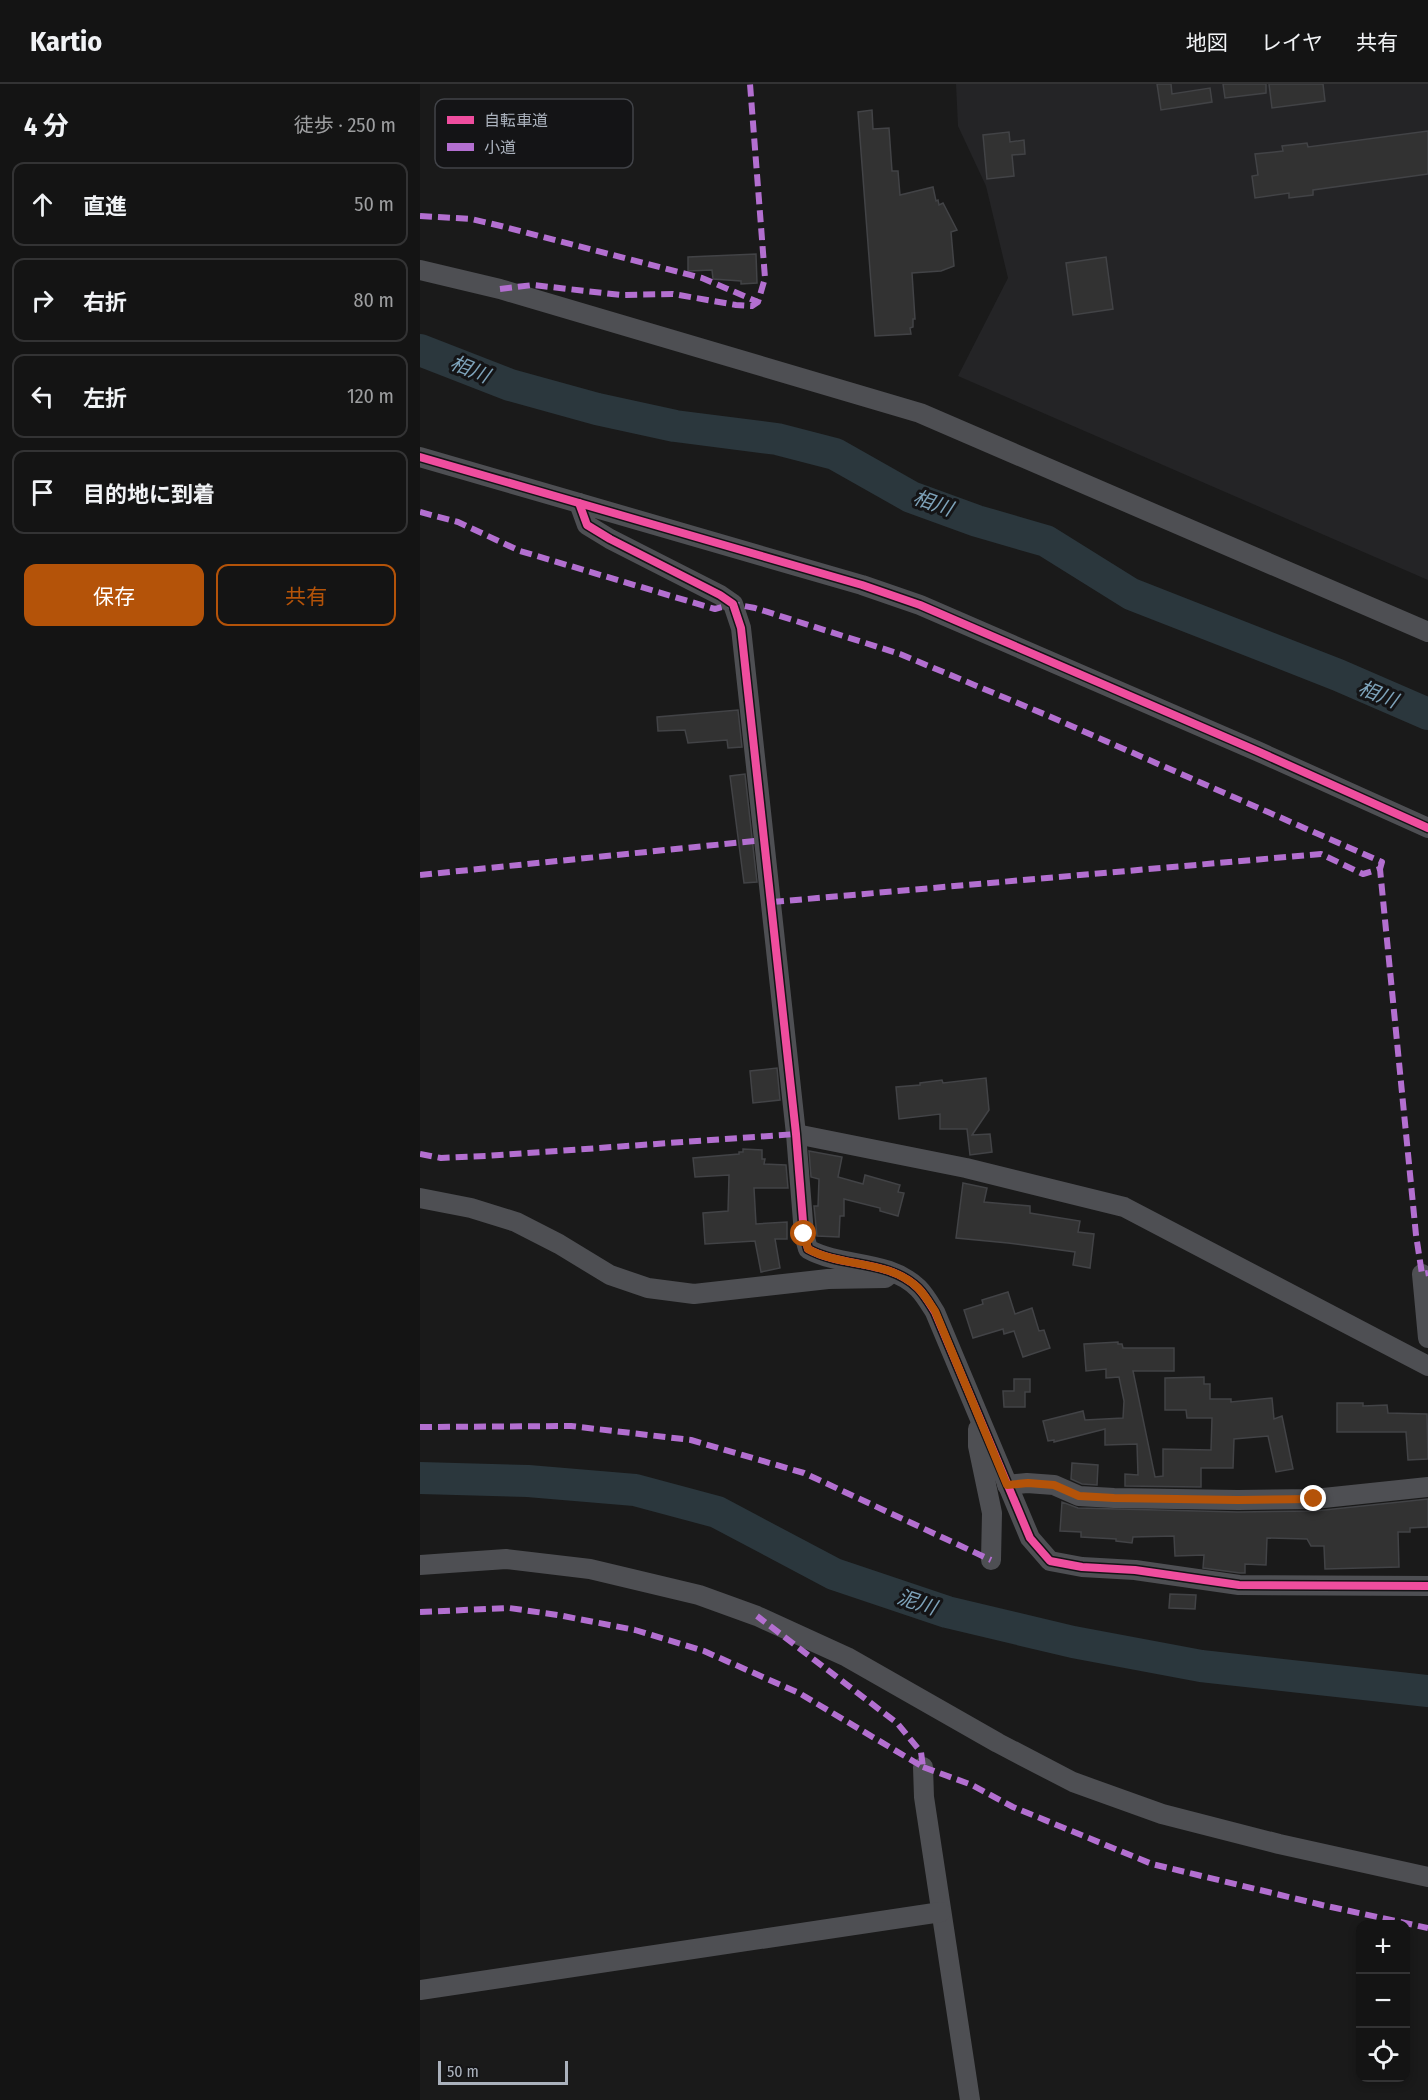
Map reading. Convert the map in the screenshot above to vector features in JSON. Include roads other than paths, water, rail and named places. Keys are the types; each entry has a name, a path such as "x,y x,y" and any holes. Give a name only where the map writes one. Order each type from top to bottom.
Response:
{"street":[{"path":"420,270 500,289 920,413 1428,632"},
{"path":"420,457 862,585 920,605 1428,828"},
{"path":"579,503 587,525 610,539 720,594 733,604 741,628 796,1134 804,1234 808,1249 821,1256 893,1271 918,1288 935,1311 1030,1538 1050,1561 1082,1568 1135,1570 1239,1585 1428,1586"},
{"path":"796,1134 818,1136 966,1168 1124,1207 1428,1365"},
{"path":"420,1198 471,1208 516,1222 559,1244 610,1275 648,1288 694,1294 828,1279 885,1278 893,1271"},
{"path":"1422,1274 1428,1338"},
{"path":"978,1414 978,1446 992,1513 992,1560"},
{"path":"1007,1485 1028,1483 1054,1485 1079,1496 1238,1500 1314,1499 1428,1487"},
{"path":"420,1565 507,1559 590,1569 699,1595 757,1616 847,1657 998,1743 1073,1782 1184,1820 1279,1845 1428,1877"},
{"path":"923,1767 924,1797 970,2100"},
{"path":"420,1990 941,1912"}],"waterway":[{"name":"相川","path":"420,350 510,385 597,409 675,426 777,439 835,454 911,497 977,521 1046,541 1131,594 1338,675 1428,714"},
{"name":"泥川","path":"420,1478 528,1481 635,1490 717,1512 834,1574 947,1612 1073,1642 1201,1666 1428,1691"}]}
